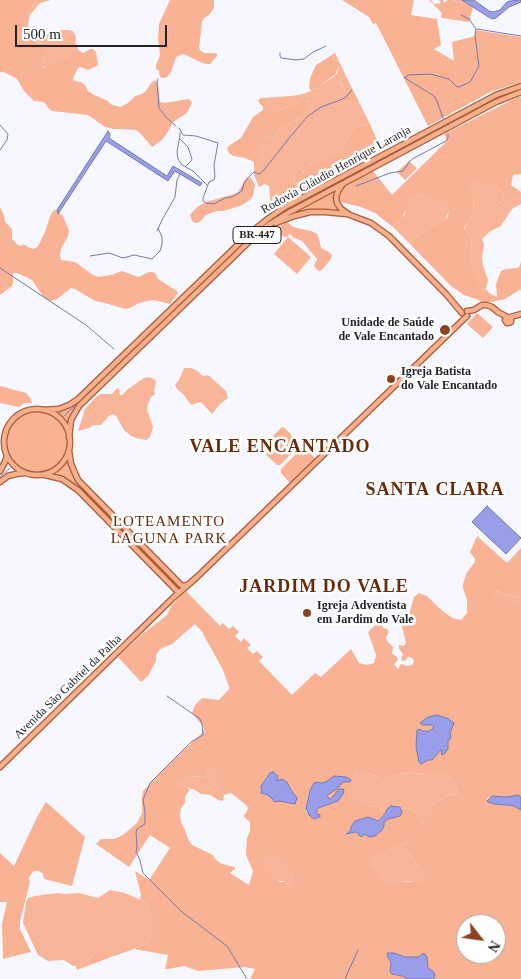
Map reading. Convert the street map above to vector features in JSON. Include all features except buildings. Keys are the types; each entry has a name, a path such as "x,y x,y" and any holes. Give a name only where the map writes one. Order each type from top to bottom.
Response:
{"main road":[{"name":"Rodovia Cláudio Henrique Laranja","path":"43,410 59,409 77,400 249,234 269,218 496,95 521,86"},
{"name":"Rodovia Cláudio Henrique Laranja","path":"69,437 71,420 79,406 253,238 277,219 502,99 521,92"},
{"path":"344,182 338,191 337,201 341,208 371,223 389,236 465,314 482,305 486,305 509,319 521,316"},
{"path":"253,238 275,224 299,214 325,212 350,214"},
{"name":"Avenida São Gabriel da Palha","path":"180,593 458,324 465,314"},
{"path":"43,410 59,418 65,426 69,437"},
{"name":"BR-447","path":"0,472 7,455 4,439 12,422 24,412 43,410"},
{"name":"BR-447","path":"69,437 69,447"},
{"path":"39,475 48,473 59,466 65,459 69,447"},
{"path":"69,447 72,470 78,480 181,585 187,585"},
{"path":"7,455 15,466 25,473"},
{"path":"0,482 8,476 25,473 56,477 74,485 180,593"},
{"name":"Avenida São Gabriel da Palha","path":"0,767 197,577"}],"shaded area":[{"path":"0,0 35,0 24,19 26,30 34,41 42,44 45,48 45,56 41,65 43,67 46,68 55,62 58,57 68,58 74,52 76,43 78,50 83,53 90,49 96,52 97,66 88,70 78,68 73,78 74,81 85,85 88,91 94,95 120,107 128,103 135,96 146,91 155,80 158,84 160,102 189,99 192,103 187,113 173,122 162,140 152,147 136,130 105,127 88,115 52,111 45,103 34,101 24,91 17,79 4,72 0,72"},
{"path":"35,0 51,0 40,3 30,15 28,25 31,33 39,39 45,34 68,30 73,31 76,37 74,52 71,56 68,58 58,57 54,65 46,68 41,65 45,56 45,48 42,44 30,38 24,19"},
{"path":"170,0 214,0 214,8 202,22 199,48 204,53 214,53 217,56 210,64 207,64 182,54 176,57 171,72 167,77 161,78 159,71 156,69 160,55 159,24"},
{"path":"342,0 414,0 411,15 437,19 441,45 434,49 454,61 452,42 475,36 475,30 521,37 521,82 490,92 428,126 376,23 373,24 369,17"},
{"path":"429,0 434,4 441,3 439,0 443,0 444,3 448,0 453,0 459,3 454,0 462,0 473,7 469,22 442,18 442,13"},
{"path":"335,53 336,55 333,58 340,64 335,75 319,88 310,89 310,78 316,65"},
{"path":"336,55 346,76 340,81 345,93 343,102 351,101 356,104 359,102 370,124 356,126 343,144 351,151 351,155 345,157 327,155 313,162 306,174 299,169 297,170 294,175 295,185 302,180 308,191 271,212 269,186 265,184 259,187 254,175 254,169 260,162 260,141 274,136 280,129 310,110 310,106 308,102 301,101 289,107 271,111 263,110 258,100 261,98 298,95 311,91 310,89 319,88 337,73 339,62 333,60"},
{"path":"346,76 359,102 356,104 351,101 343,102 345,90 340,81"},
{"path":"497,96 500,98 388,158 387,154"},
{"path":"521,97 521,174 513,175 511,185 521,194 487,217 486,215 502,201 504,195 496,186 485,186 482,184 473,195 474,213 464,228 472,238 470,256 471,265 475,271 475,282 484,291 486,289 497,297 496,284 501,271 517,268 521,262 521,289 505,299 487,303 464,295 451,286 409,243 429,227 445,220 448,216 449,211 431,197 420,195 411,197 402,218 393,227 375,213 361,207 340,202 338,196 342,188 373,171 392,195 447,141 444,134"},
{"path":"301,101 309,103 310,110 280,129 274,136 264,138 260,145 260,162 254,169 254,162 229,153 227,148 241,138 253,117 263,110 275,111"},
{"path":"370,124 379,145 379,149 376,152 360,163 308,191 302,180 295,185 294,174 297,170 299,169 304,173 313,162 329,154 340,156 343,144 356,126"},
{"path":"385,155 387,158 272,221 165,321 163,319 255,231 286,208"},
{"path":"409,161 417,168 405,180 397,172"},
{"path":"247,177 251,178 255,185 253,196 250,200 240,206 206,215 200,222 195,223 192,221 190,215 197,207 206,202 238,192"},
{"path":"474,181 480,181 486,186 496,186 504,195 502,201 487,216 521,194 521,204 512,209 501,226 489,232 482,239 484,245 483,266 488,280 484,291 475,282 475,271 471,265 470,256 472,238 464,230 474,213 473,195 467,188"},
{"path":"337,190 336,197 343,212 329,210 288,216"},
{"path":"426,195 445,202 449,207 449,211 445,220 429,227 409,243 393,227 405,214 407,201 411,197"},
{"path":"0,207 5,222 12,229 12,239 18,245 22,246 23,244 34,249 38,246 50,216 54,210 57,210 63,216 69,231 61,249 61,260 75,262 98,277 122,271 138,277 153,272 158,279 178,293 170,304 153,300 125,309 95,301 71,288 57,299 51,301 44,298 32,280 13,273 12,286 0,295"},
{"path":"287,222 293,227 317,234 321,248 332,255 322,270 317,270 314,265 317,259 302,241 290,234 284,237 275,229"},
{"path":"288,237 311,257 297,274 274,254"},
{"path":"477,313 493,327 483,338 467,324"},
{"path":"162,320 164,322 78,405 68,425 54,413 68,407"},
{"path":"184,368 196,370 203,376 208,375 226,391 228,398 212,414 201,402 191,405 176,387 175,385"},
{"path":"149,377 156,382 155,394 151,397 147,410 153,427 150,437 146,440 131,436 124,430 113,414 101,425 94,425 78,431 85,409 97,396 112,394 117,388 120,395 122,395 144,378"},
{"path":"0,386 26,393 32,403 24,403 19,407 0,403"},
{"path":"34,411 45,412 56,418 64,426 67,438 67,449 61,460 53,468 41,472 23,471 16,468 10,461 8,452 7,436 12,425 20,417"},
{"path":"282,427 285,428 299,446 280,465 277,465 261,448"},
{"path":"303,447 316,459 290,483 281,473 281,469"},
{"path":"69,459 72,472 77,480 178,585 175,587 79,487 68,480 51,474 59,470"},
{"path":"477,536 507,563 521,548 521,598 497,591 494,598 521,605 521,797 518,795 507,797 492,796 487,799 488,802 494,804 514,806 521,810 521,979 434,979 434,972 428,968 421,956 405,957 388,953 387,955 391,963 390,971 394,975 407,979 250,979 255,969 245,967 198,971 184,966 165,969 168,955 134,949 149,942 152,932 152,921 146,903 140,899 141,895 135,871 149,880 170,848 150,835 129,867 96,844 101,839 114,839 123,835 137,823 142,813 143,791 203,732 204,728 192,713 195,705 202,698 219,700 229,687 223,670 202,632 195,624 172,644 160,649 148,676 141,682 118,657 140,636 167,615 171,606 186,591 220,626 223,623 229,629 233,626 239,632 235,636 241,642 244,638 251,645 247,648 253,654 257,651 263,657 259,661 292,695 315,673 321,677 351,649 359,663 367,665 374,663 376,655 368,632 382,619 383,628 389,632 386,637 393,647 392,654 398,660 394,664 398,669 402,664 407,666 412,665 414,662 410,657 405,661 401,660 403,654 399,649 399,645 404,646 406,643 400,619 403,615 406,617 409,615 414,597 419,593 427,596 452,618 461,620 467,613 467,600 463,584 467,572 475,562 470,552","holes":["437,715 447,718 453,722 453,725 450,733 451,738 448,741 448,749 440,751 432,760 422,763 419,762 416,744 417,730 428,730 429,732 433,729 434,727 431,725 420,723 428,717","215,768 218,771 218,787 222,793 224,795 231,793 248,808 243,816 250,822 246,855 253,871 249,885 230,873 235,867 222,864 213,855 192,845 181,822 181,808 190,789 179,788 181,781 191,776 207,776 206,769","357,771 360,779 362,775 367,773 379,777 392,777 408,772 448,775 455,784 458,793 434,803 423,824 414,812 401,808 402,812 399,816 384,822 382,830 375,836 363,834 361,837 356,832 346,833 351,830 355,821 367,817 378,821 385,813 379,807 351,800 349,797 350,786","270,773 276,773 277,781 282,779 287,782 295,804 276,802 268,795 261,793 260,789","330,780 351,781 343,782 327,795 331,799 341,789 344,790 338,801 318,808 319,818 314,819 306,811 309,792 317,782","408,842 401,849 405,849 408,852 421,870 424,877 423,884 399,881 392,883 382,880 380,873 373,867 372,863 375,855 384,854 396,845","269,870 293,876 292,883 288,885 286,882 280,882"]},
{"path":"493,590 521,598 521,605 494,598"},
{"path":"209,766 218,769 218,787 224,795 223,801 210,795 201,794 193,789 177,789 174,787 178,780 189,776 207,776 208,773 205,769"},
{"path":"357,771 360,779 362,775 367,773 379,777 392,777 408,772 428,775 443,773 448,775 455,784 458,793 434,803 424,824 420,822 420,819 414,812 399,806 388,809 385,813 379,807 353,802 349,797 350,784"},
{"path":"46,802 85,837 72,886 44,879 43,874 39,871 34,871 31,874 20,921 20,929 31,952 3,959 2,924 7,902 0,902 0,853 14,866"},
{"path":"408,840 401,849 405,849 408,852 421,870 426,883 399,881 392,883 381,880 380,873 373,867 372,863 375,855 379,850 384,854 388,847"},
{"path":"266,856 280,856 284,859 293,876 292,886 286,882 274,879 272,874 261,863 261,860"},
{"path":"110,890 125,893 146,903 152,921 152,932 149,942 111,957 101,951 96,951 86,963 77,966 73,966 64,960 48,961 38,955 23,923 28,898 58,893 79,893 98,898"},
{"path":"96,951 101,951 111,957 77,970 76,966 86,963"}],"water":[{"path":"462,0 474,0 493,12 500,10 507,2 521,0 521,2 509,7 493,19"},
{"path":"108,131 110,134 109,138 167,176 173,166 202,183 200,186 175,171 168,181 106,141 58,214 57,210"},
{"path":"487,506 521,538 506,554 472,522"},
{"path":"437,715 447,718 454,723 450,733 451,738 448,741 448,749 442,755 441,750 432,760 421,764 416,747 417,730 430,731 434,727 420,723 428,717"},
{"path":"273,772 278,777 277,781 282,779 287,782 297,798 295,804 275,802 268,795 261,793 261,786 270,773"},
{"path":"334,776 346,777 351,781 343,782 337,789 327,795 331,799 339,789 344,790 338,801 318,808 317,814 320,817 314,819 309,815 306,808 310,790 314,783 326,782"},
{"path":"518,795 521,797 521,810 514,806 494,804 487,801 492,796 507,797"},
{"path":"391,806 400,807 402,812 400,816 384,822 382,830 375,836 370,837 364,834 362,837 356,832 346,834 351,830 355,821 368,817 378,821"},
{"path":"388,953 405,957 419,957 425,954 428,968 434,972 434,979 407,979 392,974 390,972 391,963 387,955"}],"waterway":[{"path":"404,78 409,75 430,74 449,79 459,87 470,82 479,66 476,29 469,19 461,15"},
{"path":"477,29 521,36"},
{"path":"280,53 281,58 304,59 326,46"},
{"path":"405,78 434,96 443,118"},
{"path":"158,79 159,108 176,126"},
{"path":"179,128 183,135 196,136 218,143 214,165 215,177 214,180 209,182 203,198 203,201 206,203 214,204 242,191 247,179 254,172 259,174 263,171 308,116 321,107 343,99 352,90"},
{"path":"457,119 471,111"},
{"path":"388,156 450,123"},
{"path":"0,125 8,134 7,140 0,150"},
{"path":"180,133 177,151 178,159 182,165 193,171 207,185"},
{"path":"356,186 390,173 403,171 414,158 446,141 448,134"},
{"path":"180,139 188,147 192,159 186,166"},
{"path":"165,319 269,221 386,157"},
{"path":"157,231 175,197 177,180 180,174"},
{"path":"90,256 109,253 123,258 134,255 152,259 160,251 162,244 162,237 158,228"},
{"path":"0,268 86,325 114,349"},
{"path":"64,416 162,322"},
{"path":"0,477 10,468"},
{"path":"167,696 200,719 203,735 191,742 150,783 143,800 145,824 137,829 136,832 136,852 143,873 182,912 227,946 247,979"},
{"path":"345,979 358,950"}],"place":[{"name":"Unidade de Saúde de Vale Encantado","path":"445,330"},
{"name":"Igreja Batista do Vale Encantado","path":"391,379"},
{"name":"Igreja Adventista em Jardim do Vale","path":"307,613"}],"district":[{"name":"VALE ENCANTADO","path":"280,447"},
{"name":"SANTA CLARA","path":"435,490"},
{"name":"LOTEAMENTO LAGUNA PARK","path":"169,530"},
{"name":"JARDIM DO VALE","path":"324,587"}]}
